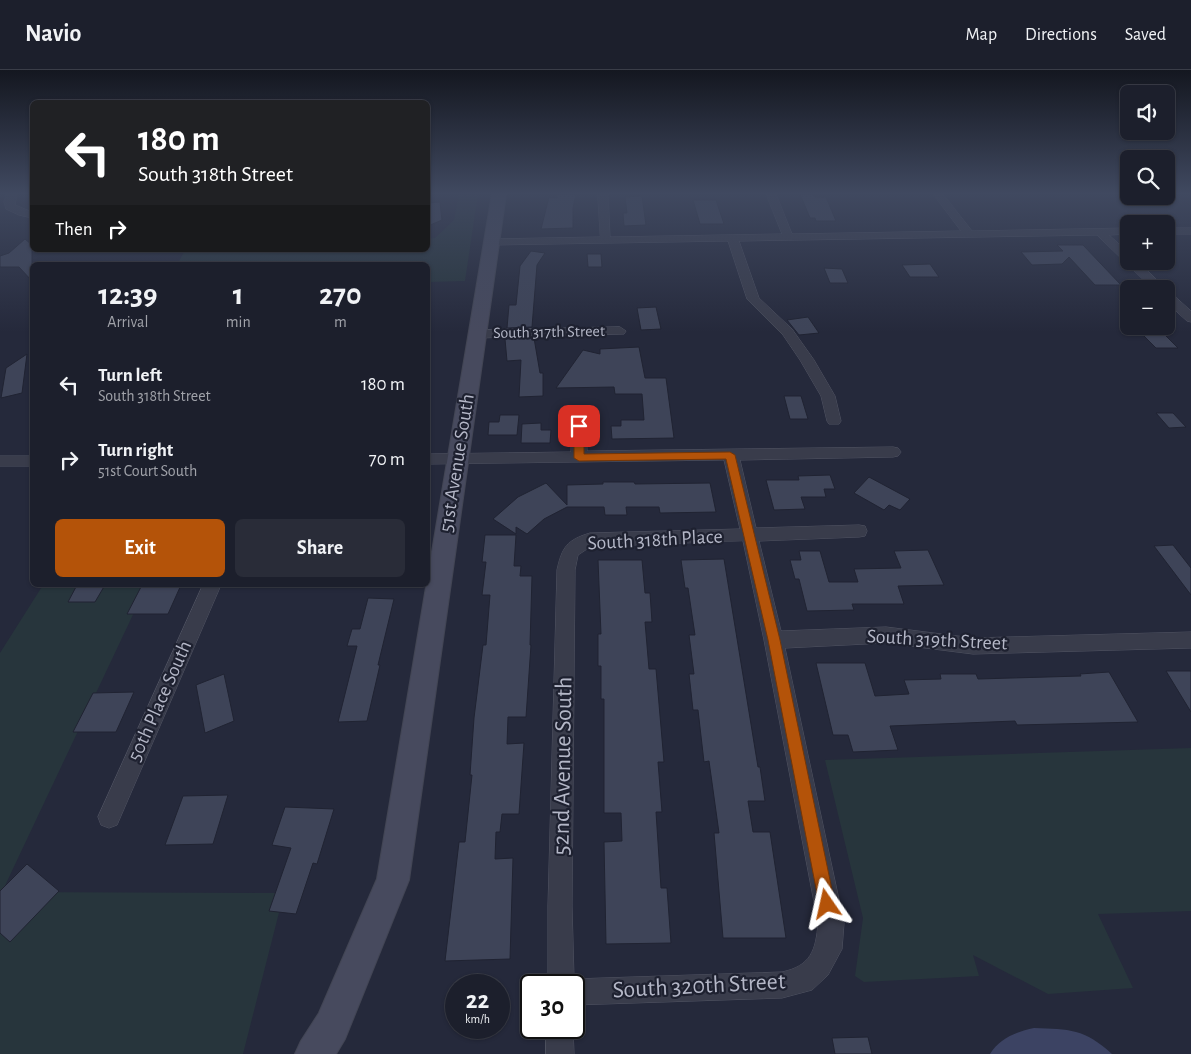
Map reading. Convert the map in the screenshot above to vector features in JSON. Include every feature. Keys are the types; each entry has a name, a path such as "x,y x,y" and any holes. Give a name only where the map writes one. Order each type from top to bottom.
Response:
{"main road":[{"name":"51st Avenue South","path":"314,1054 332,1026 393,880 491,242"}],"street":[{"path":"491,242 570,240"},
{"path":"733,240 753,299 788,332 807,360 828,396 834,421"},
{"path":"1108,240 1120,251"},
{"path":"1140,270 1151,280"},
{"path":"1175,303 1191,318"},
{"name":"South 317th Street","path":"477,334 620,331"},
{"path":"578,411 579,458"},
{"path":"430,459 894,452"},
{"path":"730,455 774,640"},
{"path":"0,461 30,461"},
{"name":"South 318th Place","path":"572,549 578,543 590,540 858,531"},
{"name":"52nd Avenue South","path":"561,974 560,896 566,570 568,557 572,549"},
{"name":"50th Place South","path":"109,817 211,587"},
{"name":"South 319th Street","path":"774,640 886,635 974,646 1191,640"},
{"name":"South 320th Street","path":"585,992 782,985 803,981 819,966 829,949 831,923 774,640"},
{"path":"560,1039 560,1054"}],"shaded area":[{"path":"430,240 471,240 465,281 430,282 430,262 179,262 184,252 430,252"},
{"path":"42,587 146,587 2,892 284,893 243,1054 0,1054 0,653"},
{"path":"1191,748 1191,911 1098,914 1133,988 1048,994 973,955 979,976 864,982 855,976 863,918 825,760"}],"water":[{"path":"1034,1028 1067,1030 1085,1035 1112,1054 990,1054 994,1048 1009,1036"}],"building":[{"path":"24,240 30,243 32,262 30,262 30,279 19,267 0,267 0,256 9,253"},
{"path":"1057,245 1083,245 1120,285 1095,285 1069,257 1062,264 1032,265 1021,252 1063,251"},
{"path":"531,251 545,253 537,265 532,327 507,328 509,305 516,305 520,266"},
{"path":"587,254 601,254 602,267 588,267"},
{"path":"930,264 939,277 910,277 902,265"},
{"path":"824,268 842,269 848,283 830,283"},
{"path":"656,307 661,329 641,330 637,308"},
{"path":"808,317 819,333 799,335 787,320"},
{"path":"1143,335 1165,335 1178,348 1156,348"},
{"path":"534,338 540,373 543,373 543,396 519,397 521,360 507,361 505,339"},
{"path":"639,347 645,378 666,378 674,438 612,439 611,426 621,426 621,420 644,420 642,394 615,394 614,387 556,388 583,350 600,354 600,349"},
{"path":"27,354 22,393 1,398 6,368"},
{"path":"784,396 801,396 808,419 790,419"},
{"path":"1156,413 1173,413 1186,427 1169,428"},
{"path":"500,415 519,415 517,435 488,435 489,422 499,422"},
{"path":"541,423 541,430 551,430 550,443 521,443 522,424"},
{"path":"830,475 835,489 824,489 826,497 801,497 805,509 774,510 766,480 799,480 798,476"},
{"path":"869,477 910,499 900,510 889,505 884,510 854,493"},
{"path":"603,482 634,482 635,484 710,483 716,512 660,513 659,507 626,507 627,515 605,515 604,507 567,507 544,519 527,534 516,527 516,534 493,519 518,497 546,483 567,505 567,485 603,484"},
{"path":"485,535 516,535 514,566 521,566 520,576 532,576 531,645 526,717 508,717 507,744 524,743 519,814 502,814 500,832 496,832 495,859 513,858 510,959 445,961 459,842 465,842 472,775 470,775 474,718 483,645 486,645 490,595 482,595 486,562 482,562"},
{"path":"1173,545 1191,568 1191,595 1154,546"},
{"path":"928,550 944,585 898,586 904,604 852,604 854,610 807,611 799,579 795,579 790,560 801,560 799,551 820,551 829,582 858,582 854,569 901,568 894,551"},
{"path":"724,559 765,801 748,801 753,832 770,832 786,938 723,938 714,833 719,833 709,761 704,762 698,710 693,710 689,674 694,674 689,635 695,635 688,588 685,588 681,560"},
{"path":"598,560 642,560 645,593 650,593 652,622 645,622 649,669 656,669 664,762 658,762 662,812 656,812 661,888 667,888 671,943 606,944 604,842 622,841 621,813 604,813 604,699 601,699 601,666 598,666 598,634 601,634"},
{"path":"76,587 104,587 95,602 68,602"},
{"path":"141,587 180,587 168,614 127,614"},
{"path":"368,598 394,599 367,721 338,722 357,646 347,646 352,629 360,629"},
{"path":"816,663 865,663 875,696 909,694 904,680 941,679 940,674 976,674 978,679 1081,676 1080,674 1109,672 1138,722 1017,725 1015,721 890,726 898,750 853,752 848,735 833,735"},
{"path":"1166,671 1191,671 1191,712"},
{"path":"224,674 234,721 205,733 196,685"},
{"path":"134,692 116,732 73,732 93,693"},
{"path":"228,795 213,844 165,845 183,796"},
{"path":"285,807 334,809 317,864 313,863 296,914 269,911 291,848 272,845"},
{"path":"27,864 59,891 10,942 0,933 0,891"},
{"path":"868,1037 872,1054 835,1054 832,1038"}],"route":[{"path":"579,426 579,458 730,455 774,640 827,904"}]}
